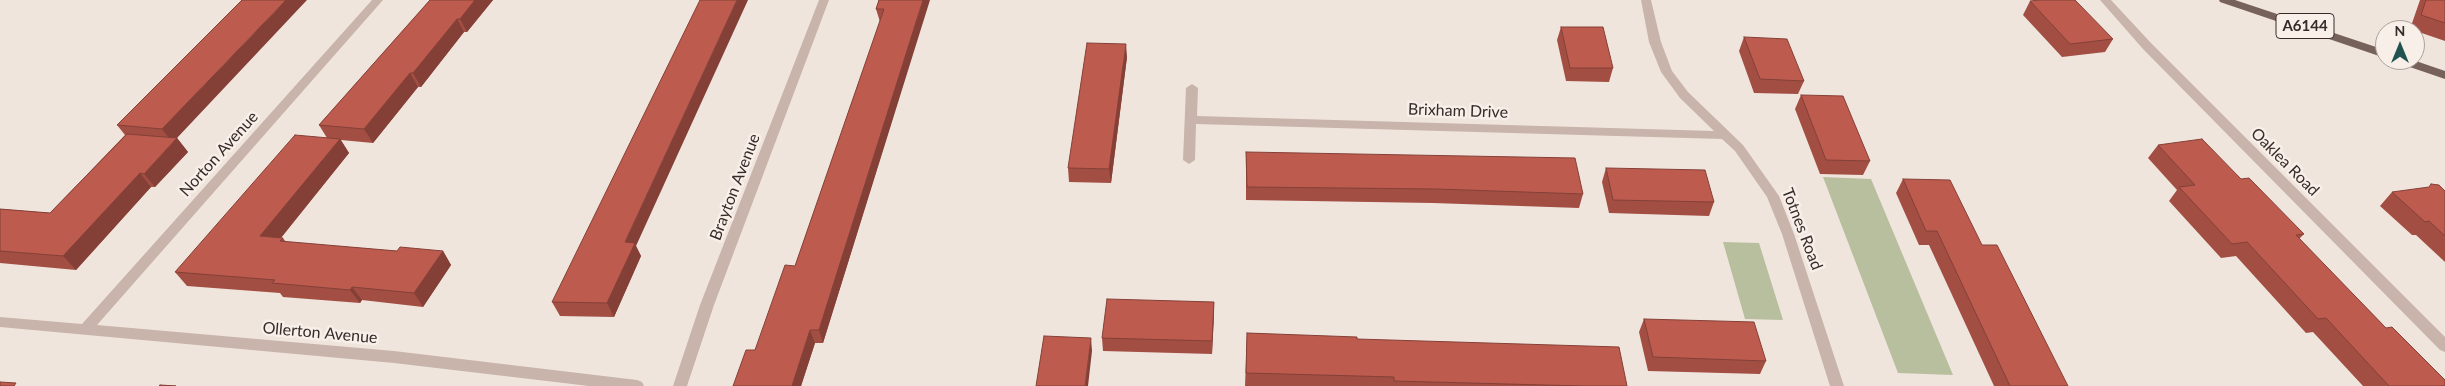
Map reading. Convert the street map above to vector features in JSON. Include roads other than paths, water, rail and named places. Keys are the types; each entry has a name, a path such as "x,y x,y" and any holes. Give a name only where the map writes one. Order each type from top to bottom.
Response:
{"main road":[{"name":"A6144","path":"2224,0 2375,51"},
{"path":"2425,68 2445,75"}],"street":[{"name":"Norton Avenue","path":"85,330 378,0"},
{"name":"Brayton Avenue","path":"680,386 707,306 824,0"},
{"name":"Totnes Road","path":"1646,0 1655,42 1667,72 1684,95 1739,148 1773,196 1788,234 1837,386"},
{"name":"Oaklea Road","path":"2105,0 2154,53 2445,346"},
{"path":"1189,160 1192,88"},
{"name":"Brixham Drive","path":"1191,120 1725,135"},
{"name":"Ollerton Avenue","path":"0,322 394,357 637,386"}]}
